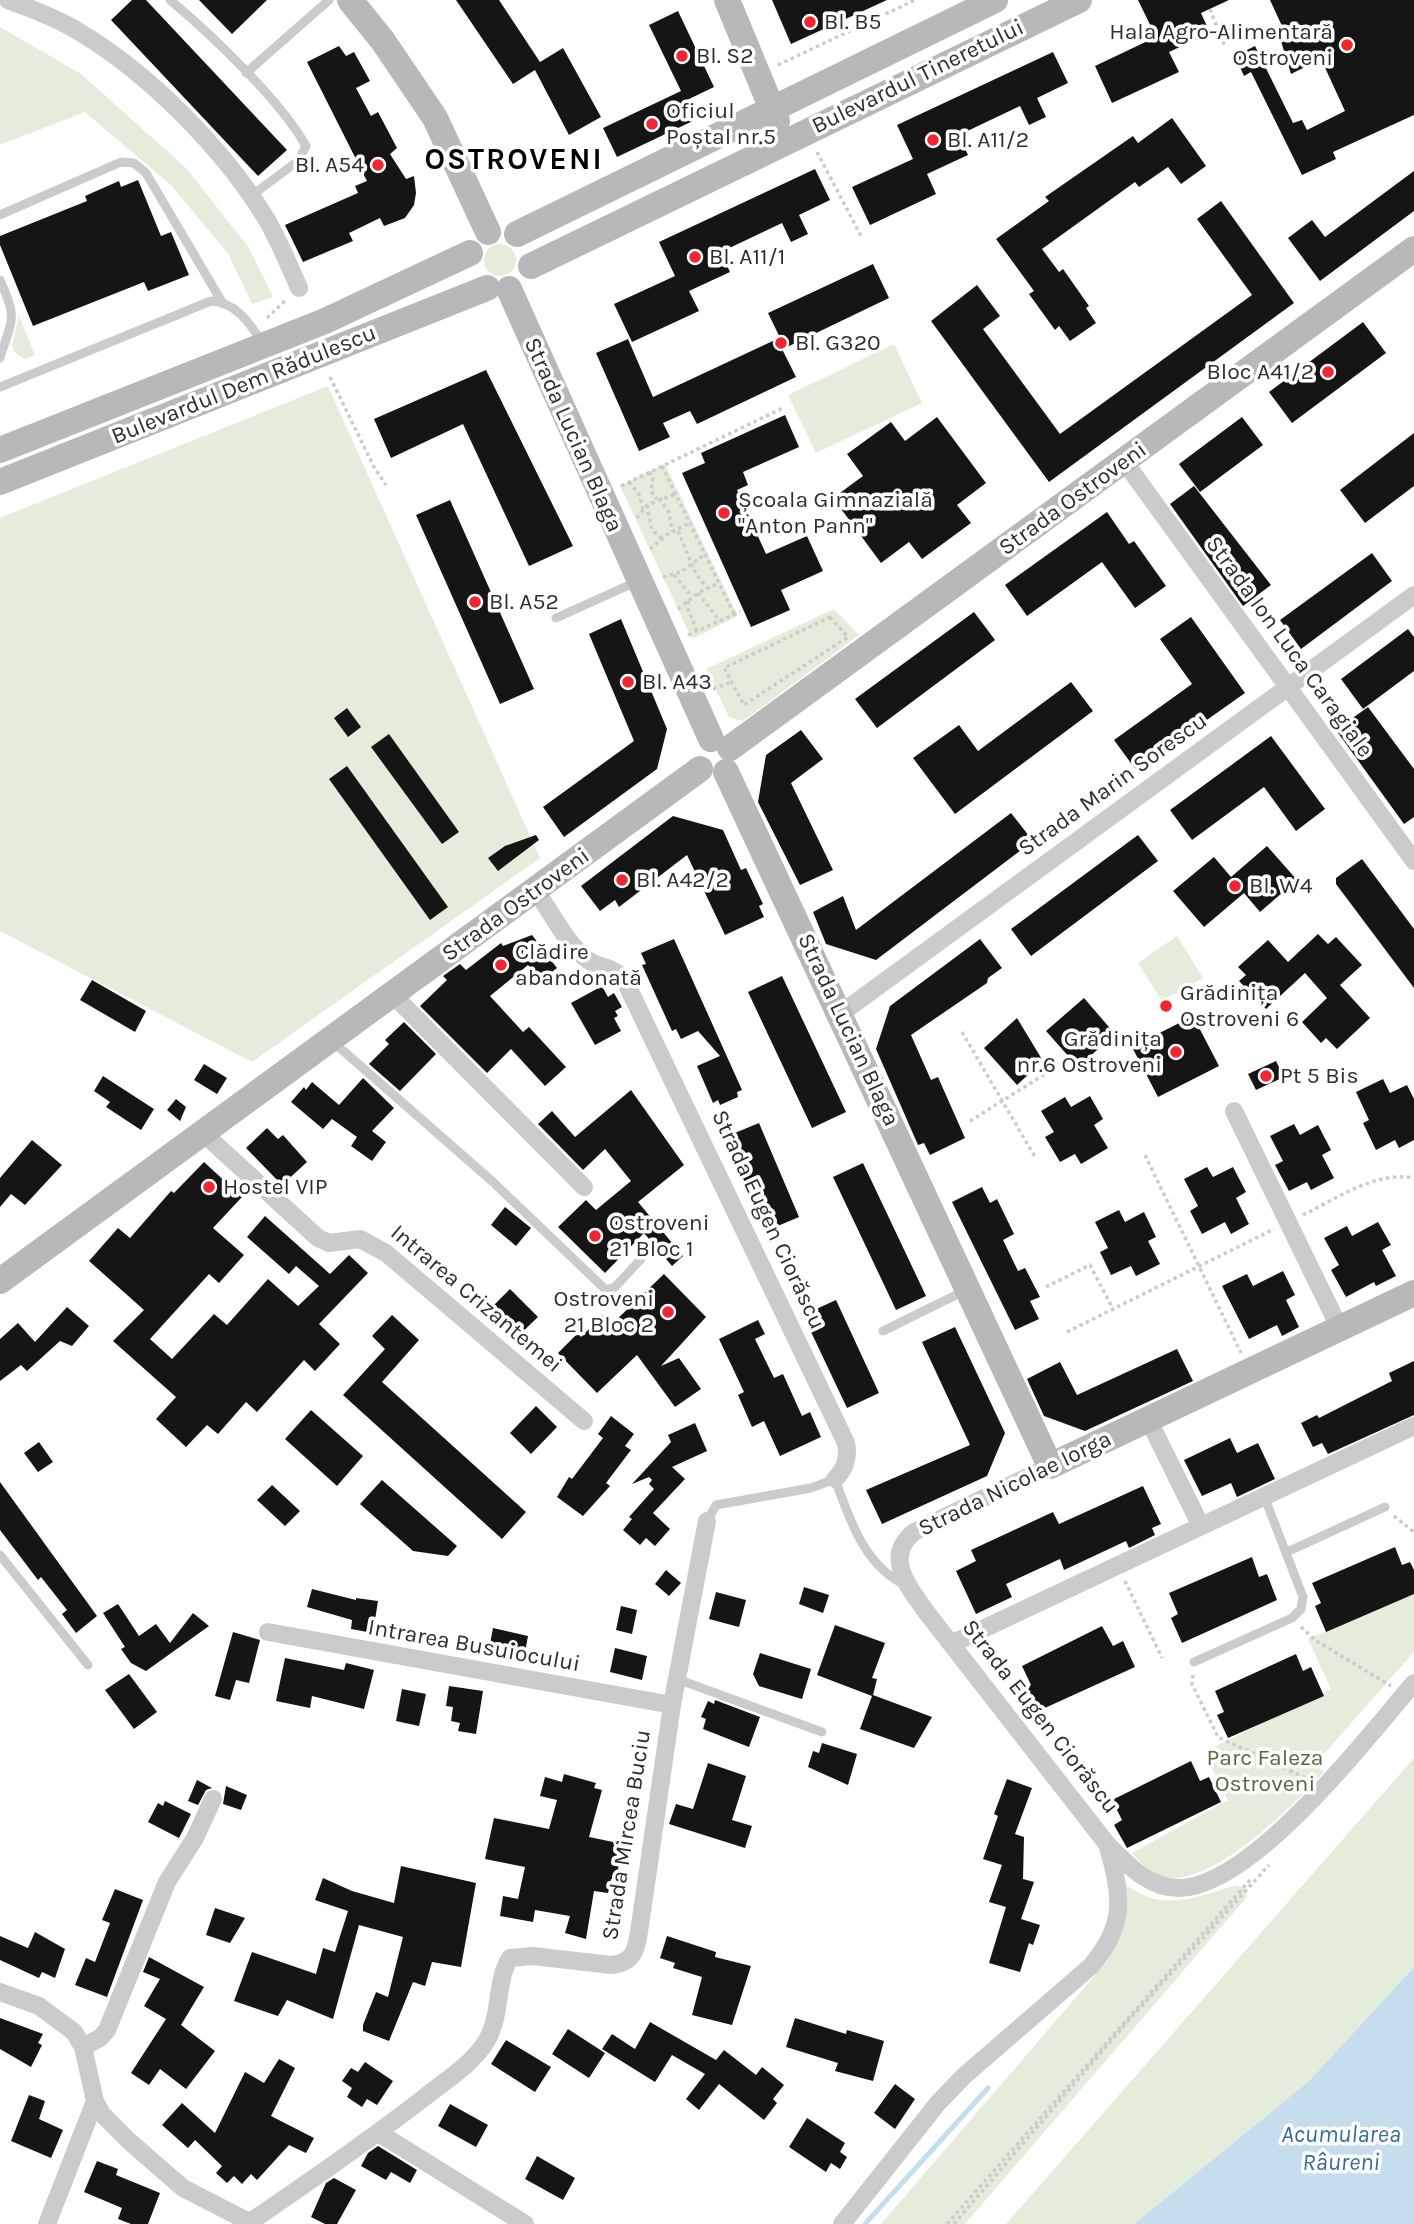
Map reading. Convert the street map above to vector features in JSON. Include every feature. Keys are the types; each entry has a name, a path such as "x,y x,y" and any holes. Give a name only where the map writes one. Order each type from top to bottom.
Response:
{"street":[{"path":"8,0 76,29 132,70 203,137 251,196 268,223 299,288"},
{"path":"350,0 383,41 435,118 488,232"},
{"path":"727,0 771,107 797,136"},
{"name":"Bulevardul Tineretului","path":"517,234 771,107 995,0"},
{"name":"Bulevardul Tineretului","path":"498,289 522,282 531,266 1079,0"},
{"path":"498,289 472,272 470,253 477,240 488,232 505,229 517,234 528,246 531,266"},
{"name":"Strada Ostroveni","path":"0,1281 1414,249"},
{"name":"Bulevardul Dem Rădulescu","path":"0,450 264,345 394,290 470,253"},
{"name":"Bulevardul Dem Rădulescu","path":"0,482 498,289"},
{"name":"Strada Lucian Blaga","path":"498,289 600,495 650,579 667,645 717,757 840,1013 1050,1466"},
{"name":"Strada Ion Luca Caragiale","path":"1124,461 1414,861"},
{"name":"Strada Marin Sorescu","path":"840,1013 1414,595"},
{"name":"Strada Eugen Ciorăscu","path":"536,891 577,951 589,961 615,969 626,982 846,1443 847,1460 843,1471 835,1479"},
{"path":"393,995 584,1187"},
{"path":"1234,1111 1339,1329"},
{"name":"Intrarea Crizantemei","path":"202,1132 318,1238 329,1243 360,1238 386,1253 584,1421"},
{"name":"Strada Nicolae Iorga","path":"898,1564 899,1549 914,1532 1414,1293"},
{"path":"1148,1419 1201,1526"},
{"path":"951,1644 1414,1426"},
{"name":"Strada Mircea Buciu","path":"252,2223 379,2133 477,2054 493,2027 502,1978 510,1958 533,1955 611,1965 623,1964 632,1957 639,1932 672,1705 707,1521"},
{"name":"Strada Eugen Ciorăscu","path":"898,1564 908,1587 1107,1844"},
{"name":"Intrarea Busuiocului","path":"268,1632 672,1705"},
{"path":"1107,1844 1134,1872 1158,1884 1179,1888 1202,1882 1254,1854 1280,1833 1325,1786 1414,1683"},
{"path":"83,2047 100,2038 107,2030 167,1882 195,1838 213,1799"},
{"path":"842,2224 937,2103 964,2076 1091,1966 1107,1947 1119,1920 1118,1894 1107,1844"},
{"path":"0,1992 39,2006 61,2019 83,2047 95,2101 116,2129 183,2188 252,2223"},
{"path":"47,2224 95,2101"},
{"path":"379,2133 525,2224"}],"lane":[{"path":"170,0 246,74 299,133 306,146 299,161 251,196"},
{"path":"246,74 329,0"},
{"path":"0,215 121,162 134,163 146,173 222,302"},
{"path":"0,280 13,309 13,320 0,358"},
{"path":"0,387 211,301 222,302 234,308 264,345"},
{"path":"556,618 650,579"},
{"path":"331,1040 493,1182 606,1290 615,1287 641,1259"},
{"path":"883,1331 968,1289"},
{"name":"Strada Mircea Buciu","path":"707,1521 716,1505 811,1488 835,1479"},
{"name":"Strada Eugen Ciorăscu","path":"835,1479 864,1547 893,1580 908,1587"},
{"path":"1194,1662 1292,1618 1301,1609 1303,1597 1264,1496"},
{"path":"1287,1552 1385,1507"},
{"path":"0,1555 88,1665"},
{"path":"677,1679 822,1732"}],"path":[{"path":"789,60 915,0"},
{"path":"1210,9 1225,47"},
{"path":"797,136 861,236"},
{"path":"267,318 299,288"},
{"path":"330,377 374,467 386,485"},
{"path":"600,495 783,408"},
{"path":"662,466 734,614"},
{"path":"649,472 653,478 651,491 669,513 672,532"},
{"path":"629,482 639,494 652,530 662,539"},
{"path":"635,520 645,507 659,499 676,495"},
{"path":"650,549 689,523"},
{"path":"678,531 694,564 695,572 707,588"},
{"path":"650,579 674,575 694,564 705,554"},
{"path":"674,575 690,599 688,609 697,631"},
{"path":"678,609 698,593 719,583"},
{"path":"698,593 720,621"},
{"path":"667,645 740,611"},
{"path":"830,617 848,637 744,705 731,682 724,668 830,617"},
{"path":"962,1032 1035,1157"},
{"path":"970,1122 1066,1061"},
{"path":"1145,1155 1249,1371"},
{"path":"1046,1287 1090,1265 1113,1309"},
{"path":"1067,1332 1200,1265"},
{"path":"1385,1507 1414,1532"},
{"path":"1118,1566 1162,1658"},
{"path":"1292,1618 1315,1640 1393,1687"},
{"path":"1194,1662 1192,1684 1218,1737 1325,1786"},
{"path":"947,2224 1270,1858"},
{"path":"954,2224 1128,2021 1276,1858"}],"green space":[{"path":"0,27 81,74 186,168 249,248 273,297 252,304 229,255 172,186 85,112 0,145"},
{"path":"500,244 512,248 516,260 512,272 500,276 488,272 484,260 488,248"},
{"path":"19,316 35,355 25,359 15,353 12,345"},
{"path":"894,344 922,403 816,453 788,395"},
{"path":"328,386 540,858 252,1062 0,931 0,518"},
{"path":"665,464 738,616 692,639 620,486"},
{"path":"834,609 859,635 743,721 729,717 706,669"},
{"path":"1177,936 1203,978 1162,1001 1138,963"},
{"name":"Parc Faleza Ostroveni","path":"1414,1592 1414,1652 1315,1764 1324,1772 1293,1804 1226,1859 1202,1871 1181,1877 1161,1876 1138,1860 1132,1853 1228,1800 1204,1752 1331,1689 1308,1639"},
{"path":"1414,1758 1414,1967 1309,2081 1134,2224 1006,2224"},
{"path":"1122,1881 1136,1891 1163,1900 1192,1898 1236,1885 1244,1888 1247,1897 965,2224 881,2224 1108,1960 1124,1922"}],"water":[{"name":"Acumularea Râureni","path":"1414,1967 1414,2224 1134,2224 1309,2081"}],"building":[{"path":"132,0 146,0 287,150 258,176 111,20"},
{"path":"199,0 267,0 232,34"},
{"path":"456,0 499,0 540,62 563,48 601,117 569,135 535,70 513,84"},
{"name":"Bl. B5","path":"772,0 887,0 791,44"},
{"path":"1138,0 1229,0 1201,13 1210,33 1169,52 1179,72 1112,103 1095,66 1156,37"},
{"path":"1270,0 1414,0 1414,115 1333,152 1336,159 1302,175 1251,72 1244,76 1235,56 1255,46 1293,123 1302,120 1307,130 1345,111 1321,59 1291,74 1277,28 1282,26"},
{"name":"Bl. S2","path":"678,11 714,87 687,100 695,120 617,157 603,128 681,91 649,25"},
{"name":"Bl. A54","path":"339,46 346,56 354,52 370,81 356,88 371,116 378,112 397,148 390,154 406,179 414,176 414,205 405,218 384,226 380,218 349,233 353,241 303,262 285,225 358,193 355,186 367,181 307,62"},
{"name":"Bl. A11/2","path":"1053,52 1068,83 1037,98 1046,117 1029,125 1020,106 959,135 968,155 927,174 936,194 870,225 852,187 913,159 897,125"},
{"path":"1172,118 1206,166 1181,184 1168,167 1139,187 1135,182 1042,249 1059,272 1063,269 1089,306 1086,308 1096,323 1070,341 1059,326 1055,330 1029,294 1034,291 996,239 1049,201 1045,197 1133,136 1138,143"},
{"name":"Bl. A11/1","path":"815,169 830,200 799,215 808,234 791,242 782,223 721,252 730,272 689,291 699,311 632,342 614,304 675,276 659,242"},
{"path":"1414,171 1414,211 1320,281 1288,238 1312,220 1325,237"},
{"path":"138,180 161,236 171,232 189,275 148,291 144,282 33,326 0,245 0,236 87,201 85,196 119,181 121,187"},
{"path":"1221,201 1294,303 1049,482 931,321 977,285 1000,316 983,329 1060,434 1252,295 1197,219"},
{"path":"873,264 889,298 785,348 768,313"},
{"name":"Bloc A41/2","path":"1363,322 1386,353 1292,423 1269,392"},
{"path":"628,339 653,397 777,339 796,377 697,424 690,411 663,423 670,437 639,451 596,353"},
{"path":"486,370 573,546 529,566 463,424 391,458 374,419"},
{"name":"Școala Gimnazială \"Anton Pann\"","path":"785,415 799,447 743,472 748,485 737,490 766,554 807,536 823,571 781,590 790,610 751,627 682,473 705,463 701,453"},
{"path":"937,417 986,483 957,505 971,523 922,559 909,542 881,563 833,498 863,476 847,454 891,422 905,441"},
{"path":"1242,417 1263,445 1200,492 1179,464"},
{"path":"1414,433 1414,486 1365,523 1340,490"},
{"path":"1194,486 1271,585 1243,606 1170,504"},
{"name":"Bl. A52","path":"450,500 534,689 500,704 416,515"},
{"path":"1107,512 1129,544 1134,541 1166,586 1135,608 1102,562 1027,616 1005,585"},
{"path":"1372,553 1392,581 1301,649 1280,620"},
{"path":"974,612 995,640 877,728 855,699"},
{"path":"1191,617 1245,693 1136,770 1114,740 1192,684 1160,639"},
{"name":"Bl. A43","path":"621,619 667,729 657,769 564,837 543,807 634,741 589,634"},
{"path":"1408,629 1414,637 1414,671 1363,709 1341,679"},
{"path":"1071,682 1093,711 955,814 913,758 959,725 978,751"},
{"path":"1368,707 1414,769 1414,817 1404,824 1336,730"},
{"path":"347,708 361,727 348,737 334,718"},
{"path":"801,730 823,759 791,783 833,870 800,885 758,802 766,755"},
{"path":"389,734 459,832 442,844 371,747"},
{"path":"1271,736 1325,809 1296,831 1264,787 1192,840 1170,810"},
{"path":"347,766 448,907 430,920 329,779"},
{"path":"1011,813 1033,841 876,960 826,944 813,912 843,896 856,930"},
{"name":"Bl. A42/2","path":"673,816 723,830 741,870 746,868 763,904 759,906 764,917 725,935 687,855 619,907 615,900 600,911 581,886"},
{"path":"536,835 539,840 498,871 488,858 505,846"},
{"path":"1138,835 1158,861 1031,956 1011,929"},
{"name":"Bl. W4","path":"1267,846 1297,880 1260,912 1244,893 1204,927 1173,891 1214,857 1231,877"},
{"path":"1362,859 1414,929 1414,988 1336,884 1336,878"},
{"path":"1318,934 1328,944 1336,937 1362,965 1340,985 1370,1018 1337,1049 1326,1038 1321,1043 1302,1022 1327,998 1305,973 1266,1009 1239,981 1246,975 1238,967 1268,940 1288,962"},
{"path":"532,935 557,968 540,981 528,965 490,996 523,1032 529,1027 566,1067 545,1086 511,1049 487,1073 420,1006 447,980 443,976 460,964 466,970 501,943 503,946"},
{"path":"674,939 742,1090 737,1092 738,1097 720,1105 718,1100 713,1103 697,1066 720,1056 698,1031 681,1039 676,1029 672,1031 642,965 646,964 641,953"},
{"path":"980,939 1002,968 988,978 987,983 911,1035 931,1080 938,1077 965,1138 930,1155 924,1143 918,1145 876,1049 890,1006"},
{"path":"782,976 846,1112 812,1128 748,992"},
{"path":"92,980 146,1011 135,1032 80,1000"},
{"path":"602,986 608,997 614,993 622,1007 615,1011 618,1016 614,1018 621,1031 595,1045 571,1003"},
{"path":"1084,998 1115,1034 1078,1067 1046,1031"},
{"path":"1193,1016 1219,1066 1158,1097 1132,1047"},
{"path":"1017,1018 1043,1061 1017,1085 984,1048"},
{"path":"404,1022 436,1054 400,1091 369,1064 389,1044 385,1040"},
{"name":"Pt 5 Bis","path":"1276,1061 1284,1077 1256,1090 1248,1074"},
{"path":"204,1064 227,1078 217,1094 194,1080"},
{"path":"103,1076 154,1109 141,1130 106,1107 110,1102 94,1091"},
{"path":"363,1078 394,1108 372,1131 386,1142 372,1161 351,1146 357,1137 332,1119 323,1129 291,1102 312,1082 339,1105"},
{"path":"1383,1079 1390,1093 1407,1085 1414,1099 1414,1140 1399,1148 1395,1140 1376,1150 1363,1123 1369,1120 1356,1092"},
{"path":"631,1090 684,1165 638,1202 683,1256 672,1266 644,1233 605,1273 558,1227 586,1200 596,1210 631,1181 605,1149 583,1170 538,1124 552,1111 575,1137"},
{"path":"1090,1096 1103,1119 1094,1125 1108,1148 1081,1164 1075,1154 1060,1162 1045,1137 1054,1132 1041,1111 1065,1097 1071,1107"},
{"path":"176,1099 186,1107 180,1121 167,1110"},
{"path":"759,1123 799,1217 766,1231 725,1137"},
{"path":"1294,1124 1300,1135 1318,1125 1331,1150 1322,1155 1334,1178 1311,1190 1307,1182 1289,1191 1275,1165 1283,1161 1270,1136"},
{"path":"267,1128 278,1139 283,1135 307,1162 282,1185 246,1148"},
{"path":"32,1140 62,1165 25,1205 11,1194 0,1207 0,1178"},
{"path":"204,1162 242,1197 213,1228 244,1255 219,1283 209,1274 150,1339 172,1359 214,1314 227,1325 268,1279 298,1306 319,1286 296,1266 289,1274 247,1237 265,1216 330,1274 349,1255 368,1273 319,1324 340,1344 315,1371 304,1360 257,1412 246,1402 218,1434 207,1425 186,1447 156,1419 176,1397 113,1341 144,1310 89,1261 118,1228 130,1238 171,1191 174,1193"},
{"path":"863,1163 926,1296 896,1310 833,1177"},
{"path":"1207,1167 1213,1177 1233,1167 1246,1192 1236,1198 1249,1224 1231,1234 1225,1222 1202,1234 1190,1211 1198,1206 1184,1179"},
{"path":"982,1187 990,1203 997,1199 1014,1234 1003,1240 1018,1271 1025,1268 1040,1297 1030,1301 1039,1319 1015,1330 952,1202"},
{"path":"505,1207 531,1228 516,1246 491,1225"},
{"path":"1119,1210 1125,1222 1144,1212 1156,1237 1148,1241 1160,1264 1136,1276 1131,1266 1111,1275 1100,1252 1108,1248 1095,1222"},
{"path":"1378,1222 1391,1245 1382,1250 1396,1276 1376,1286 1374,1282 1346,1297 1331,1270 1339,1265 1324,1238 1347,1226 1352,1236"},
{"path":"1283,1271 1295,1295 1286,1300 1299,1327 1282,1336 1277,1325 1249,1339 1222,1286 1247,1274 1253,1286"},
{"path":"664,1274 706,1317 661,1366 679,1358 701,1389 675,1407 637,1355 597,1393 558,1353 578,1333 581,1337 603,1315 612,1324"},
{"path":"510,1289 538,1317 515,1339 488,1311"},
{"path":"836,1300 879,1393 847,1408 803,1315"},
{"path":"67,1307 89,1326 72,1346 60,1341 27,1371 21,1365 0,1381 0,1339 18,1323 35,1342"},
{"path":"392,1315 419,1340 382,1382 526,1512 502,1539 343,1395 385,1349 372,1336"},
{"path":"758,1320 765,1334 755,1339 774,1378 783,1374 802,1416 810,1412 821,1437 780,1456 764,1421 752,1427 738,1395 744,1392 719,1339"},
{"path":"955,1327 1005,1433 987,1476 882,1524 866,1490 970,1445 922,1342"},
{"path":"1177,1349 1193,1381 1085,1431 1044,1416 1027,1379 1060,1362 1077,1395"},
{"path":"1414,1361 1414,1415 1328,1454 1322,1443 1313,1447 1301,1423 1317,1415 1319,1418 1392,1381 1389,1373"},
{"path":"536,1406 557,1427 531,1454 510,1433"},
{"path":"311,1410 363,1456 337,1486 285,1439"},
{"path":"611,1416 634,1434 625,1446 631,1450 606,1483 610,1486 583,1516 557,1497 569,1477 572,1479 603,1438 598,1434"},
{"path":"695,1423 707,1451 672,1467 685,1479 653,1513 670,1529 655,1546 646,1538 640,1545 623,1530 632,1519 629,1517 654,1489 649,1484 652,1480 649,1477 632,1484 671,1442 668,1435"},
{"path":"1230,1438 1237,1453 1258,1443 1275,1479 1237,1497 1231,1483 1202,1496 1184,1460"},
{"path":"39,1442 53,1462 38,1472 24,1453"},
{"path":"382,1480 457,1546 448,1556 413,1551 360,1504"},
{"path":"0,1482 97,1616 76,1633 62,1614 67,1610 41,1577 38,1580 0,1530"},
{"path":"272,1485 300,1511 285,1526 257,1500"},
{"path":"1143,1486 1161,1524 1152,1528 1155,1535 1129,1548 1126,1541 1064,1570 1060,1559 1006,1584 1012,1597 976,1614 956,1571 976,1561 971,1550 1053,1512 1059,1524"},
{"path":"1395,1547 1402,1565 1410,1562 1414,1570 1414,1594 1326,1632 1315,1606 1321,1603 1312,1583"},
{"path":"1252,1557 1259,1577 1267,1574 1277,1600 1182,1643 1171,1618 1178,1614 1169,1593"},
{"path":"666,1570 681,1583 669,1596 655,1584"},
{"path":"804,1587 829,1595 823,1613 799,1604"},
{"path":"312,1589 356,1600 378,1601 373,1633 351,1629 352,1620 307,1607"},
{"path":"716,1592 746,1600 739,1627 709,1619"},
{"path":"118,1604 139,1636 156,1624 170,1643 193,1613 209,1626 146,1671 131,1663 121,1649 125,1647 103,1613"},
{"path":"621,1606 637,1610 632,1634 616,1630"},
{"path":"835,1625 885,1643 872,1678 877,1679 873,1695 932,1717 914,1748 860,1729 872,1696 817,1675"},
{"path":"1102,1626 1113,1646 1123,1641 1135,1667 1036,1712 1025,1689 1031,1685 1022,1666"},
{"path":"493,1628 528,1636 524,1657 489,1649"},
{"path":"233,1632 260,1640 249,1683 236,1680 230,1700 215,1696"},
{"path":"615,1648 647,1656 642,1680 610,1672"},
{"path":"760,1653 811,1669 802,1699 759,1686 753,1674"},
{"path":"1296,1654 1303,1671 1311,1667 1324,1696 1228,1738 1217,1715 1224,1712 1215,1691"},
{"path":"285,1658 344,1670 346,1663 374,1670 364,1709 312,1696 310,1708 276,1701"},
{"path":"129,1674 157,1712 134,1729 105,1690"},
{"path":"449,1686 483,1691 476,1734 458,1731 460,1723 451,1721 453,1707 446,1706"},
{"path":"402,1689 426,1694 419,1726 396,1721"},
{"path":"715,1700 760,1717 749,1747 703,1729 706,1719 701,1717 708,1701 714,1704"},
{"path":"822,1743 857,1754 848,1785 808,1767 813,1751 819,1753"},
{"path":"1191,1761 1200,1781 1209,1777 1221,1802 1127,1848 1114,1825 1122,1820 1112,1800"},
{"path":"708,1763 746,1776 732,1820 752,1826 745,1848 669,1824 676,1804 693,1809"},
{"path":"564,1774 596,1783 594,1788 602,1790 589,1837 623,1844 616,1880 611,1879 608,1893 594,1891 586,1939 565,1933 570,1916 535,1910 533,1922 500,1916 503,1896 518,1899 525,1867 485,1859 494,1818 549,1829 557,1800 540,1796 545,1777 562,1782"},
{"path":"1007,1779 1032,1788 1015,1834 1024,1837 1023,1879 1034,1882 1021,1919 1040,1925 1033,1945 1029,1943 1020,1972 989,1963 1006,1907 989,1902 1002,1865 983,1859 998,1816 994,1814"},
{"path":"197,1780 212,1788 206,1790 198,1805 188,1801"},
{"path":"226,1786 247,1795 241,1810 223,1804"},
{"path":"165,1801 191,1814 179,1838 148,1822 158,1803 163,1806"},
{"path":"401,1866 476,1883 461,1967 432,1962 425,1986 413,1982 389,2041 363,2031 363,2025 376,1992 388,1997 403,1937 359,1925 333,2019 287,2000 278,2016 234,2001 252,1952 316,1974 323,1948 335,1952 348,1911 315,1900 323,1878 352,1891 394,1903"},
{"path":"115,1889 143,1900 107,1997 75,1985 86,1958 95,1962 110,1923 102,1920"},
{"path":"215,1908 245,1918 230,1943 206,1935"},
{"path":"35,1932 65,1949 55,1978 42,1972 39,1978 0,1960 0,1936 28,1948"},
{"path":"667,1936 716,1952 715,1957 751,1966 732,2025 692,2015 702,1977 673,1968 675,1963 660,1958"},
{"path":"149,1957 204,1987 181,2025 215,2051 186,2089 160,2069 149,2085 131,2073 166,2019 144,2006 160,1979 143,1972"},
{"path":"0,2018 43,2034 38,2043 42,2045 31,2067 0,2049"},
{"path":"795,2018 846,2034 847,2030 884,2041 873,2081 835,2071 838,2063 786,2047"},
{"path":"650,2022 716,2060 724,2050 756,2075 762,2067 784,2085 773,2099 777,2103 764,2120 719,2084 699,2110 686,2099 705,2074 672,2055 655,2082 602,2049 612,2034 635,2049"},
{"path":"568,2029 605,2053 589,2078 552,2054"},
{"path":"506,2040 551,2067 535,2092 491,2064"},
{"path":"279,2059 295,2068 271,2116 314,2138 306,2153 289,2145 257,2180 251,2174 242,2184 234,2176 227,2183 216,2173 222,2166 195,2140 188,2148 162,2125 182,2103 215,2133 245,2072 264,2083"},
{"path":"365,2062 393,2081 377,2105 367,2099 362,2107 347,2097 352,2088 342,2081 351,2068 358,2072"},
{"path":"895,2084 915,2099 895,2129 874,2113"},
{"path":"29,2095 45,2101 39,2119 63,2130 51,2158 11,2141"},
{"path":"450,2104 488,2125 476,2147 438,2126"},
{"path":"807,2118 845,2143 840,2152 847,2157 840,2169 831,2163 826,2172 789,2147"},
{"path":"378,2146 417,2170 410,2183 391,2172 386,2180 361,2166 368,2153"},
{"path":"537,2156 575,2178 563,2200 525,2179"},
{"path":"97,2161 118,2169 116,2175 160,2193 148,2224 131,2224 118,2219 122,2208 84,2192"},
{"path":"334,2178 356,2190 337,2224 325,2224 311,2217 326,2183"}],"waterway":[{"path":"865,2224 988,2088"}],"place":[{"name":"Bl. B5","path":"810,22"},
{"name":"Hala Agro-Alimentară Ostroveni","path":"1347,45"},
{"name":"Bl. S2","path":"682,56"},
{"name":"Oficiul Poștal nr.5","path":"652,124"},
{"name":"Bl. A11/2","path":"933,140"},
{"name":"Bl. A54","path":"378,165"},
{"name":"Bl. A11/1","path":"695,257"},
{"name":"Bl. G320","path":"781,343"},
{"name":"Bloc A41/2","path":"1328,372"},
{"name":"Școala Gimnazială \"Anton Pann\"","path":"724,513"},
{"name":"Bl. A52","path":"475,602"},
{"name":"Bl. A43","path":"628,682"},
{"name":"Bl. A42/2","path":"622,880"},
{"name":"Bl. W4","path":"1235,886"},
{"name":"Clădire abandonată","path":"501,965"},
{"name":"Grădinița Ostroveni 6","path":"1166,1006"},
{"name":"Grădinița nr.6 Ostroveni","path":"1176,1052"},
{"name":"Pt 5 Bis","path":"1266,1076"},
{"name":"Hostel VIP","path":"209,1187"},
{"name":"Ostroveni 21 Bloc 1","path":"595,1236"},
{"name":"Ostroveni 21 Bloc 2","path":"668,1312"}],"district":[{"name":"OSTROVENI","path":"514,160"}]}
